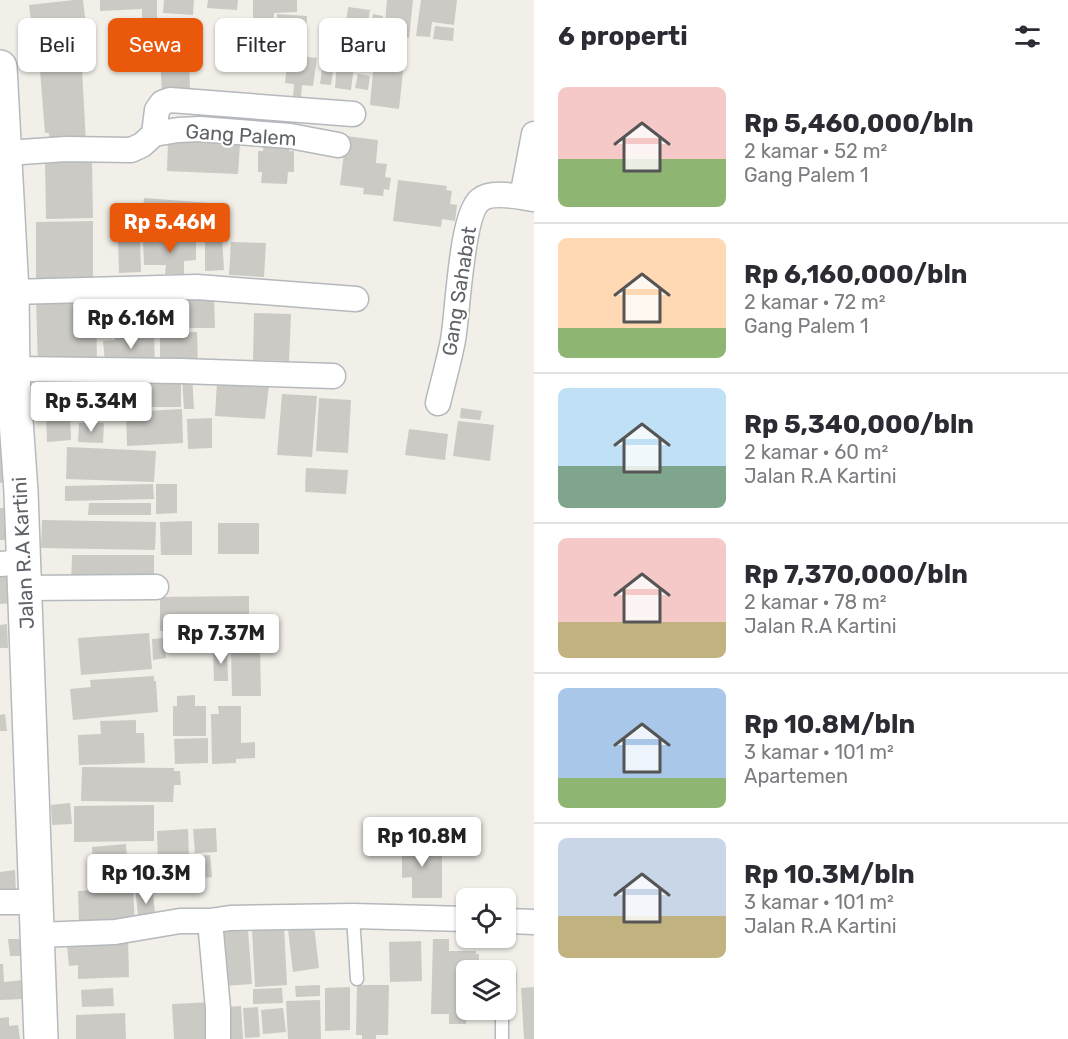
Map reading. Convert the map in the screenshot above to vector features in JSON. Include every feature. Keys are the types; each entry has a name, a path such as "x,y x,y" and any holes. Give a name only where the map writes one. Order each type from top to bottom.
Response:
{"street":[{"name":"Jalan R.A Kartini","path":"0,67 6,153 5,230 12,292 9,375 10,493 37,902 41,1039"},
{"path":"154,134 157,110 162,103 170,100 353,114"},
{"name":"Gang Palem","path":"6,153 56,149 131,150 142,145 154,134 200,129 290,136 338,145"},
{"path":"528,198 534,134"},
{"name":"Gang Sahabat","path":"438,403 453,339 467,231 473,207 479,200 488,196 528,198"},
{"path":"12,292 197,287 356,299"},
{"path":"9,375 181,371 333,376"},
{"path":"16,572 156,587"},
{"path":"0,902 37,902"},
{"path":"38,935 115,932 180,921 230,918 353,916 456,920"},
{"path":"210,921 218,1009 218,1039"},
{"path":"516,921 534,922"}],"lane":[{"path":"353,916 357,979"},
{"path":"502,1020 502,1039"}],"building":[{"path":"83,0 85,18 30,18 29,5"},
{"path":"100,0 157,0 157,18 142,18 142,9 100,11"},
{"path":"164,0 194,0 193,15 163,13"},
{"path":"208,0 238,0 237,10 207,8"},
{"path":"253,0 297,0 297,12 274,13 274,18 253,18"},
{"path":"387,0 413,0 409,38 407,38 407,18 385,18"},
{"path":"421,0 457,0 454,25 432,22 430,37 416,36"},
{"path":"348,7 370,10 369,18 347,18"},
{"path":"277,14 307,16 307,18 277,18"},
{"path":"373,14 383,16 383,18 372,18"},
{"path":"435,26 454,28 453,41 433,39"},
{"path":"307,57 317,58 313,86 302,85 301,97 293,96 294,84 285,83 286,72 307,72"},
{"path":"40,72 82,72 86,143 49,145 49,133 45,133"},
{"path":"161,72 190,72 190,88 179,88 179,95 162,95"},
{"path":"322,72 333,72 331,85 320,84"},
{"path":"336,72 353,72 351,90 335,88"},
{"path":"373,72 403,72 399,109 370,105"},
{"path":"358,74 370,76 368,90 355,88"},
{"path":"193,134 240,144 238,174 167,171 168,141 192,142"},
{"path":"346,136 378,140 376,163 387,164 385,177 391,178 389,190 384,189 383,196 363,194 364,188 340,185"},
{"path":"264,141 289,142 289,151 294,151 294,172 288,172 287,184 261,183 262,172 258,172 258,151 263,151"},
{"path":"92,159 93,218 46,219 45,160"},
{"path":"398,180 447,186 446,190 452,191 450,204 457,205 455,221 442,219 441,227 393,221"},
{"path":"144,198 223,204 221,229 142,223"},
{"path":"93,221 93,284 36,285 36,222"},
{"path":"140,237 141,272 119,273 118,238"},
{"path":"222,237 224,270 205,271 205,238"},
{"path":"196,240 196,260 184,261 184,274 165,274 166,265 144,265 143,241"},
{"path":"231,242 266,243 264,277 229,275"},
{"path":"146,294 185,294 185,329 146,329 146,321 138,321 138,304 146,303"},
{"path":"214,295 215,328 189,328 188,296"},
{"path":"96,298 97,365 38,366 36,300"},
{"path":"254,313 291,314 289,361 253,360"},
{"path":"197,332 198,367 160,368 160,333"},
{"path":"154,333 155,368 105,362 103,341 115,340 115,335"},
{"path":"119,372 181,372 181,407 119,407"},
{"path":"192,375 194,409 184,409 182,376"},
{"path":"270,377 265,419 215,416 217,382"},
{"path":"83,392 83,407 38,408 37,393"},
{"path":"282,394 317,396 312,457 277,455"},
{"path":"319,398 351,400 348,453 316,451"},
{"path":"461,408 482,411 480,420 460,418"},
{"path":"70,409 71,440 47,442 46,411"},
{"path":"182,409 183,443 127,446 126,412"},
{"path":"212,418 212,448 188,449 187,419"},
{"path":"458,421 494,425 490,461 453,456"},
{"path":"79,423 104,423 103,443 78,442"},
{"path":"409,429 448,434 445,460 405,455"},
{"path":"0,444 13,480 0,483"},
{"path":"67,447 156,451 154,482 66,479"},
{"path":"306,468 348,470 346,494 305,492"},
{"path":"153,484 154,499 65,501 65,486"},
{"path":"156,484 177,484 177,513 156,514"},
{"path":"89,503 151,503 151,515 88,515"},
{"path":"0,508 10,508 10,540 0,540"},
{"path":"42,520 156,522 155,550 41,548"},
{"path":"192,521 192,555 161,555 160,522"},
{"path":"218,523 259,523 259,554 218,554"},
{"path":"72,555 154,555 154,585 71,585"},
{"path":"0,570 9,570 11,603 0,604"},
{"path":"249,596 249,629 160,631 160,597"},
{"path":"7,624 8,648 0,648 0,625"},
{"path":"149,633 152,669 81,675 78,638"},
{"path":"209,635 233,635 233,645 208,645"},
{"path":"164,638 166,658 153,660 152,639"},
{"path":"260,647 261,696 232,696 231,648"},
{"path":"227,648 228,681 214,681 213,649"},
{"path":"154,676 158,712 73,720 70,689 91,687 90,680"},
{"path":"195,695 195,706 206,706 206,736 173,736 173,706 177,706 177,696"},
{"path":"218,706 241,706 241,743 255,742 255,758 236,759 236,763 212,764 211,714 219,714"},
{"path":"5,714 7,731 0,731 0,715"},
{"path":"136,720 136,733 144,733 145,763 79,765 78,735 101,734 100,721"},
{"path":"208,738 208,763 175,764 174,739"},
{"path":"82,767 174,768 174,771 180,771 181,785 174,785 173,802 81,801"},
{"path":"70,803 72,824 52,825 51,805"},
{"path":"154,805 154,841 74,842 74,806"},
{"path":"216,828 217,852 195,853 193,829"},
{"path":"188,829 190,888 159,890 157,831"},
{"path":"402,834 417,834 417,846 442,846 442,898 412,898 412,877 402,878"},
{"path":"126,844 128,880 94,883 92,847"},
{"path":"210,855 212,877 194,879 192,856"},
{"path":"15,870 16,893 0,894 0,872"},
{"path":"152,884 156,924 139,926 135,886"},
{"path":"133,888 135,928 79,923 78,891"},
{"path":"314,926 319,968 293,972 288,929"},
{"path":"284,927 287,985 255,987 252,929"},
{"path":"248,930 252,984 224,986 221,931"},
{"path":"128,936 129,977 78,979 78,965 69,966 67,946 105,943"},
{"path":"8,939 20,939 21,956 10,956"},
{"path":"433,939 449,939 449,951 476,951 476,954 479,954 479,960 456,960 456,1020 466,1020 466,1024 449,1024 449,1014 431,1014"},
{"path":"421,941 422,981 390,982 389,942"},
{"path":"0,964 3,964 4,982 23,980 24,999 0,1000"},
{"path":"320,985 320,996 296,997 295,986"},
{"path":"357,985 389,985 388,1035 376,1035 376,1039 362,1039 362,1035 356,1035"},
{"path":"350,987 350,1030 325,1031 325,988"},
{"path":"534,987 534,1039 524,1039 521,988"},
{"path":"113,988 114,1006 82,1007 81,990"},
{"path":"282,988 283,1003 253,1004 253,989"},
{"path":"320,1000 321,1039 288,1039 286,1001"},
{"path":"212,1002 214,1039 174,1039 172,1004"},
{"path":"241,1006 243,1039 226,1039 225,1007"},
{"path":"258,1007 260,1037 245,1038 243,1008"},
{"path":"283,1008 286,1032 263,1034 261,1010"},
{"path":"125,1013 126,1039 76,1039 76,1015"},
{"path":"9,1017 9,1026 18,1025 20,1039 0,1039 0,1018"}]}
